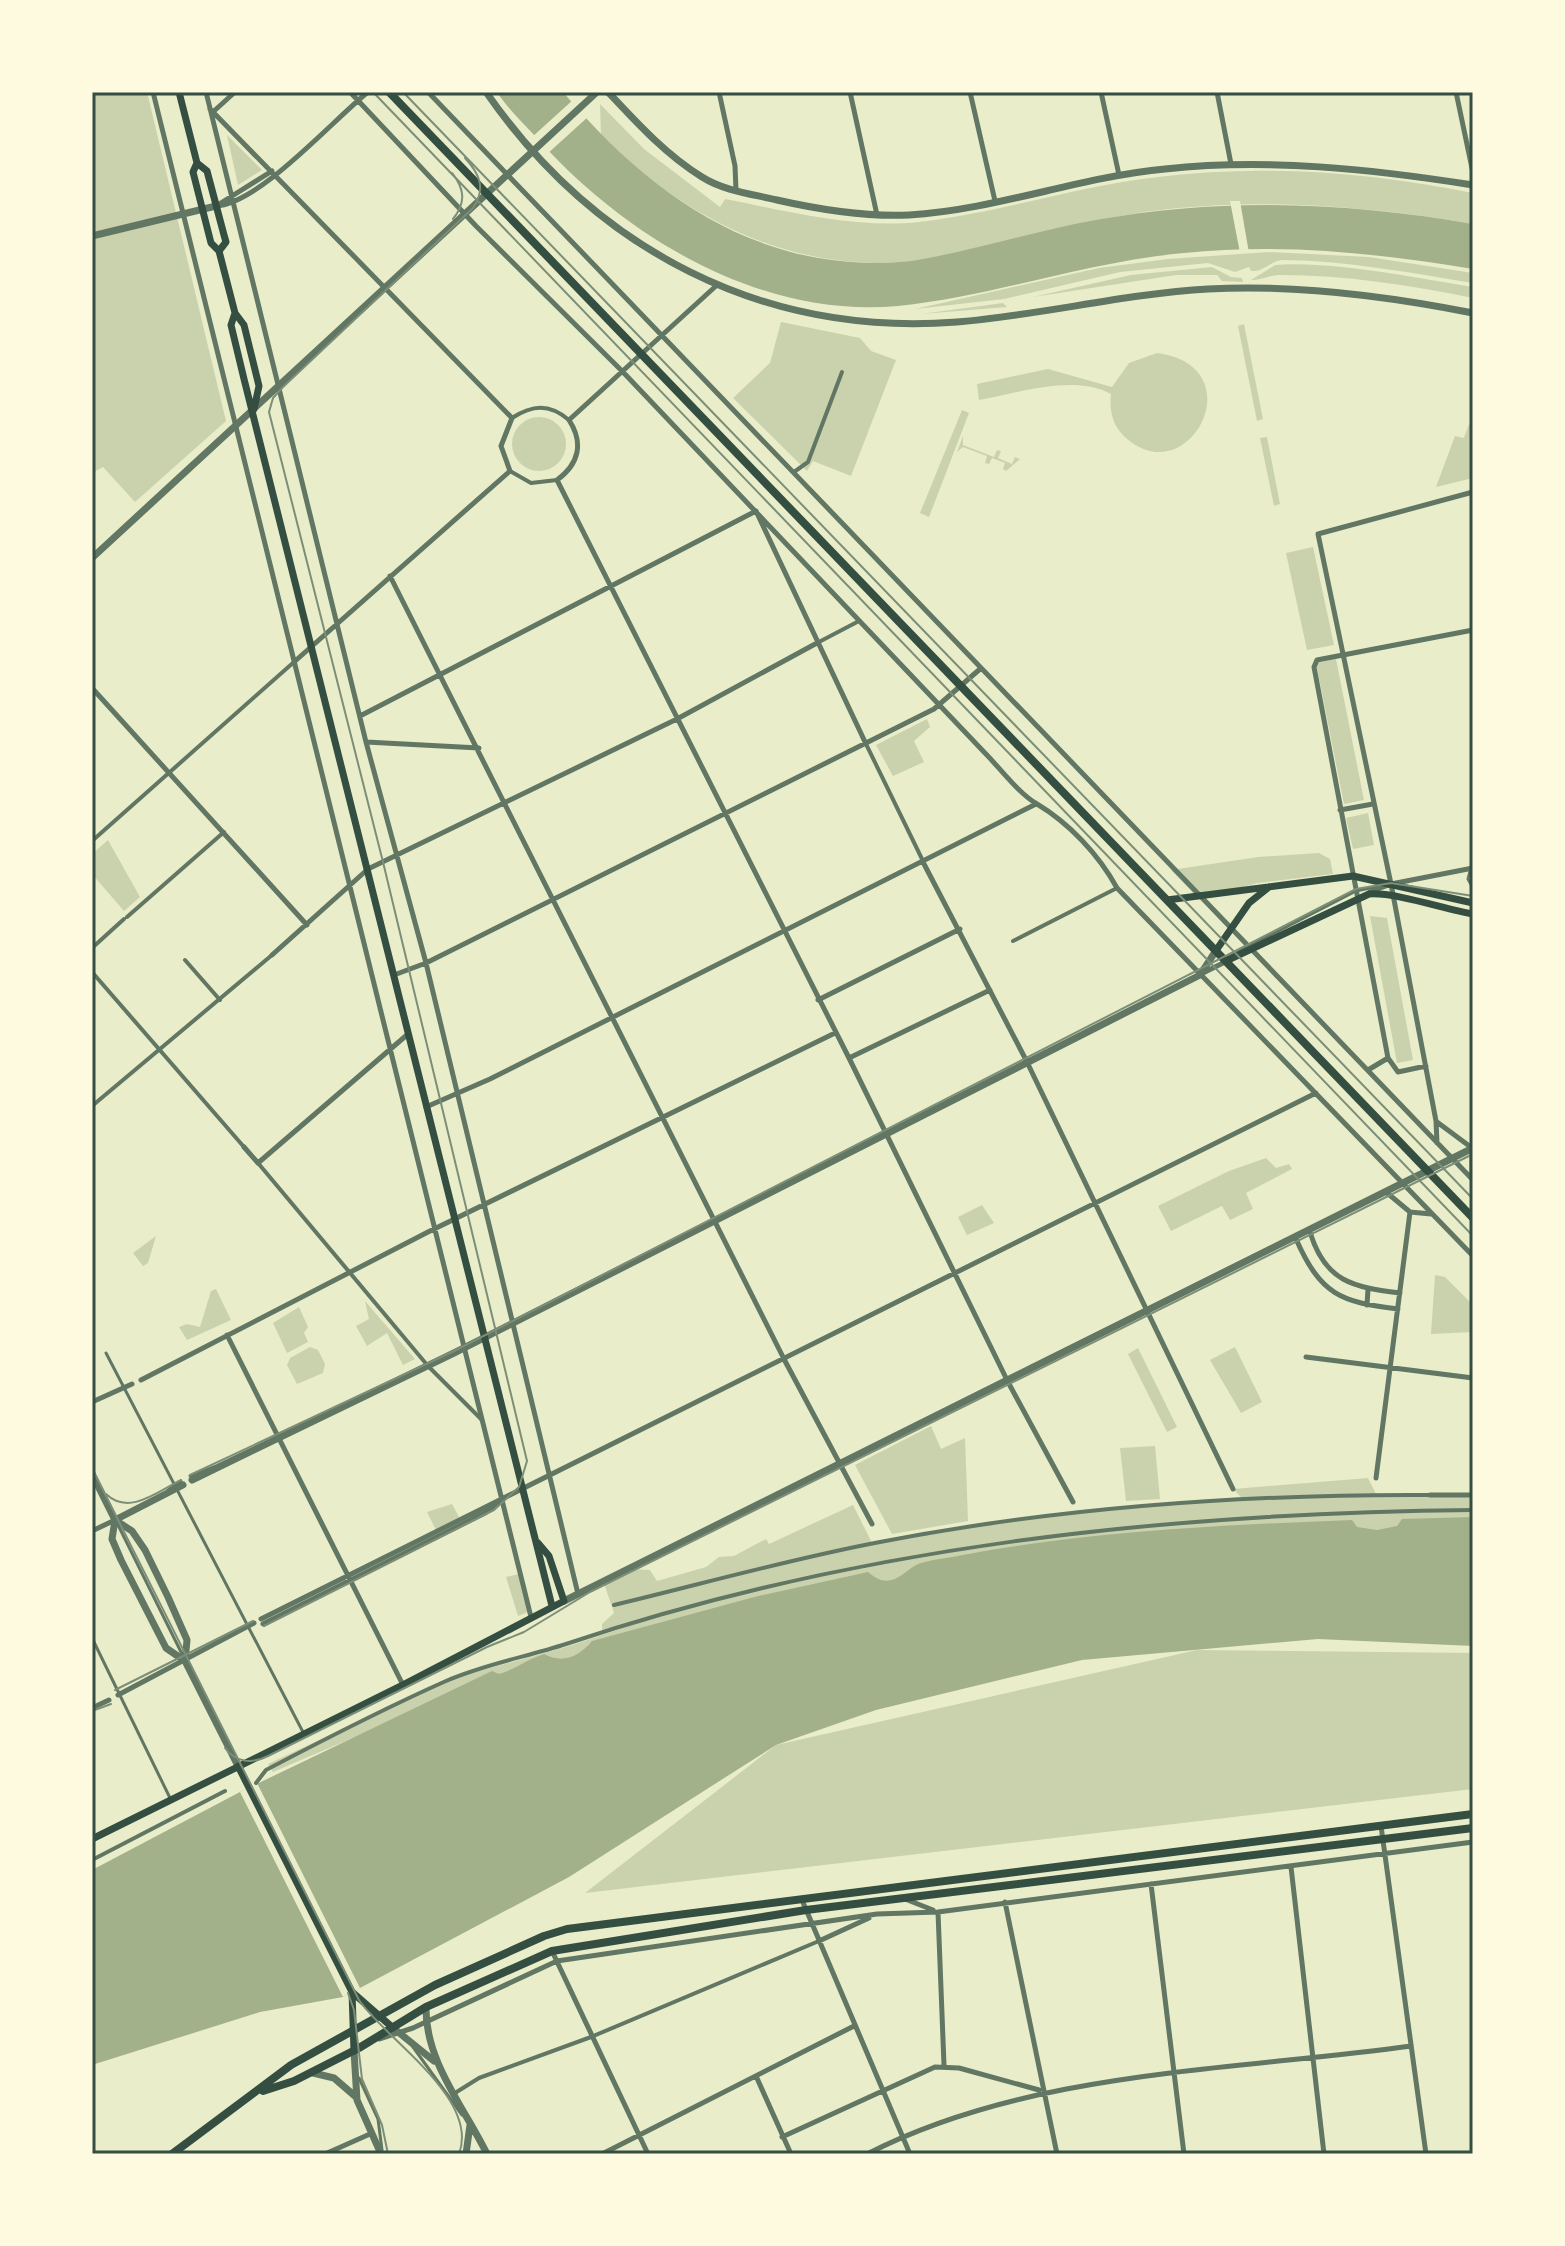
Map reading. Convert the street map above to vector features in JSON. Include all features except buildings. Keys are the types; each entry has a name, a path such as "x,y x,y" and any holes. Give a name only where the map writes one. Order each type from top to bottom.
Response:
{"main road":[{"path":"179,92 197,163 207,171 226,242 219,251"},
{"path":"389,92 1227,959 1473,1218"},
{"path":"197,163 193,172 211,243 219,251 235,313 244,325 258,381 254,409"},
{"path":"235,313 231,325 482,1337 524,1488 552,1606"},
{"path":"1167,900 1353,876 1473,903"},
{"path":"1217,949 1249,903 1271,886"},
{"path":"1227,959 1357,894 1393,896 1430,907 1473,914"},
{"path":"92,1839 403,1685 564,1601 549,1556 538,1543"},
{"path":"238,1766 252,1785 352,1992 392,2027"},
{"path":"172,2154 291,2065 435,1985 544,1936 567,1929 1473,1814"},
{"path":"258,2092 311,2073 426,2007 552,1951 806,1910 1473,1828"},
{"path":"352,1992 354,2051"}],"street":[{"path":"153,92 531,1617"},
{"path":"206,92 366,742 426,963 578,1595"},
{"path":"212,110 235,92"},
{"path":"350,92 464,213 622,371 939,706 1036,804 1052,811 1106,867 1117,888 1473,1256"},
{"path":"92,236 216,206 232,205 368,92"},
{"path":"428,92 1198,898 1473,1180"},
{"path":"486,92 534,148 610,226 717,285 817,317 893,323 962,321 1106,299 1228,288 1317,291 1473,313"},
{"path":"608,92 692,170 715,184 815,209 877,216 937,212 1119,176 1231,164 1367,170 1473,185"},
{"path":"719,92 735,166 736,190"},
{"path":"850,92 877,216"},
{"path":"970,92 995,201"},
{"path":"1101,92 1119,176"},
{"path":"1217,92 1231,164"},
{"path":"1456,92 1473,173"},
{"path":"92,558 596,93"},
{"path":"212,110 512,418"},
{"path":"216,206 230,194 274,173"},
{"path":"569,420 717,285"},
{"path":"793,473 808,462 842,372"},
{"path":"541,407 569,420 578,440 578,452 567,472 557,480 531,483 510,471 501,446 512,418 527,409 541,407"},
{"path":"92,841 510,471"},
{"path":"557,480 849,1058 1008,1382 1073,1502"},
{"path":"1437,1143 1436,1121 1391,884 1318,534 1473,492"},
{"path":"360,716 756,511"},
{"path":"756,511 923,862 1027,1062 1149,1309 1233,1489"},
{"path":"390,576 507,802 785,1361 872,1524"},
{"path":"92,1106 220,1000 368,869 677,719 859,621"},
{"path":"1426,1066 1398,1072 1388,1058 1314,667 1317,660 1473,630"},
{"path":"393,975 426,963 554,900 939,706 980,669"},
{"path":"92,688 307,925"},
{"path":"366,742 479,748"},
{"path":"425,1107 456,1095 615,1017 1036,804"},
{"path":"1340,810 1373,804"},
{"path":"92,948 224,832"},
{"path":"1357,894 1472,868"},
{"path":"1013,941 1117,888"},
{"path":"818,1000 960,929"},
{"path":"1200,975 1217,949"},
{"path":"191,1478 464,1348 1227,959"},
{"path":"185,960 220,1000"},
{"path":"92,972 161,1049 428,1366 482,1420"},
{"path":"849,1058 990,990"},
{"path":"141,1380 483,1205 835,1033"},
{"path":"258,1163 408,1034"},
{"path":"1368,1071 1388,1058"},
{"path":"262,1622 501,1499 785,1361 1316,1093"},
{"path":"1436,1121 1473,1148"},
{"path":"564,1601 1149,1309 1296,1239 1473,1148"},
{"path":"1473,1148 1473,1180"},
{"path":"1386,1192 1410,1212 1432,1214"},
{"path":"1376,1478 1410,1212"},
{"path":"1310,1232 1326,1267 1354,1288 1400,1293"},
{"path":"1296,1239 1313,1274 1350,1303 1398,1309"},
{"path":"1307,1262 1321,1256"},
{"path":"1331,1288 1340,1277"},
{"path":"1367,1305 1368,1289"},
{"path":"227,1335 403,1685"},
{"path":"1306,1357 1473,1378"},
{"path":"92,1402 132,1384"},
{"path":"92,1474 115,1520 132,1531 156,1572 187,1640 185,1661"},
{"path":"92,1531 178,1484"},
{"path":"614,1605 879,1542 1111,1507 1238,1498 1473,1495"},
{"path":"252,1785 266,1770 448,1680 602,1630 770,1584 999,1542 1095,1529 1270,1516 1473,1510"},
{"path":"115,1520 112,1539 121,1560 166,1648 185,1661 238,1766"},
{"path":"118,1695 253,1626"},
{"path":"92,1708 109,1700"},
{"path":"92,1860 225,1791"},
{"path":"1381,1826 1426,2154"},
{"path":"370,2041 400,2034 557,1961 877,1914 938,1912 1473,1842"},
{"path":"1291,1867 1324,2154"},
{"path":"1151,1884 1184,2154"},
{"path":"904,1898 938,1912"},
{"path":"802,1900 910,2154"},
{"path":"1005,1902 1057,2154"},
{"path":"938,1912 944,2065"},
{"path":"455,2093 479,2078 591,2037 877,1914"},
{"path":"552,1951 648,2154"},
{"path":"426,2007 426,2021 436,2062 487,2154"},
{"path":"602,2154 854,2026"},
{"path":"392,2027 436,2062"},
{"path":"867,2154 903,2136 1042,2091 1411,2046"},
{"path":"354,2051 357,2100 381,2154"},
{"path":"782,2137 944,2065 1042,2091"},
{"path":"311,2073 334,2078 357,2100"},
{"path":"756,2076 791,2154"},
{"path":"466,2154 469,2119"},
{"path":"325,2154 370,2134"},
{"path":"186,2145 192,2154"}],"lane":[{"path":"1472,868 1468,879 1473,888"},
{"path":"106,1353 253,1626 304,1734"},
{"path":"115,1520 185,1661"},
{"path":"92,1638 171,1800"},
{"path":"412,2044 455,2108 469,2119"},
{"path":"353,2068 378,2119 381,2154"}],"shaded area":[{"path":"92,92 147,92 226,421 135,502 103,467 92,473"},
{"path":"497,92 563,92 635,166 674,196 716,222 760,242 808,256 858,262 911,261 1073,225 1143,213 1237,205 1284,205 1379,211 1473,224 1473,269 1329,251 1221,250 1148,257 969,295 898,306 846,307 796,299 746,284 698,264 653,238 572,174"},
{"path":"600,104 644,149 720,207 725,199 846,221 895,224 949,218 1128,181 1197,173 1276,171 1355,175 1473,193 1473,224 1391,212 1309,205 1185,207 1115,217 911,261 866,262 823,258 742,234 668,192 601,137"},
{"path":"227,135 262,170 238,185"},
{"path":"1269,252 1369,257 1473,273 1473,283 1332,263 1285,260 1256,271 1251,271 1249,267 1235,272 1208,263 1120,272 1004,299 915,309 1099,268 1168,259"},
{"path":"1275,265 1347,267 1427,279 1473,287 1473,298 1353,279 1280,275 1251,280"},
{"path":"1212,267 1231,277 1242,278 1243,282 1222,281 1217,275 1176,275 1033,297 1131,275"},
{"path":"1003,303 1007,307 921,314"},
{"path":"781,322 860,338 871,351 896,360 851,476 813,461 807,471 733,398 770,363"},
{"path":"1244,324 1263,419 1257,421 1238,326"},
{"path":"1157,353 1187,363 1203,380 1207,400 1202,421 1190,439 1171,450 1149,451 1126,438 1113,418 1111,394 1096,388 1063,385 979,400 977,384 1048,369 1112,387 1129,363"},
{"path":"962,410 969,413 929,517 920,513"},
{"path":"539,417 550,419 558,425 564,433 564,455 558,463 550,469 539,471 528,469 520,463 514,455 512,444 514,433 520,425 528,419"},
{"path":"1469,424 1473,426 1473,478 1436,487 1455,436 1464,438"},
{"path":"963,436 963,445 994,457 997,450 1001,451 998,458 1012,464 1015,457 1020,459 1006,471 1003,469 1005,463 992,458 989,464 985,463 987,456 963,447 957,452"},
{"path":"1267,437 1280,504 1274,506 1260,438"},
{"path":"1313,547 1334,645 1307,650 1286,553"},
{"path":"1336,659 1364,800 1344,804 1316,663"},
{"path":"927,719 930,727 914,741 924,762 893,776 876,745"},
{"path":"1368,813 1374,845 1353,849 1346,818"},
{"path":"108,840 140,897 124,911 92,874 92,854"},
{"path":"1319,853 1330,859 1333,874 1258,883 1198,898 1171,870 1258,857"},
{"path":"1370,916 1387,918 1413,1060 1397,1063"},
{"path":"1266,1158 1276,1168 1289,1164 1292,1169 1246,1193 1253,1209 1230,1220 1222,1206 1171,1231 1158,1206 1229,1171"},
{"path":"982,1205 994,1223 967,1235 958,1217"},
{"path":"156,1236 148,1263 143,1266 133,1253"},
{"path":"1435,1275 1445,1277 1473,1305 1473,1332 1431,1334"},
{"path":"216,1289 231,1320 187,1340 179,1327 187,1324 200,1327 211,1291"},
{"path":"365,1301 415,1359 403,1365 387,1333 367,1346 356,1326 369,1319"},
{"path":"299,1307 308,1327 304,1333 308,1342 287,1353 273,1323"},
{"path":"310,1347 318,1350 325,1364 323,1373 297,1384 287,1365 290,1358"},
{"path":"1235,1347 1262,1402 1241,1413 1210,1360"},
{"path":"1138,1348 1177,1427 1167,1432 1128,1354"},
{"path":"931,1426 941,1449 965,1438 968,1521 892,1534 855,1465"},
{"path":"1155,1446 1160,1499 1126,1501 1120,1448"},
{"path":"1368,1478 1376,1494 1268,1497 1473,1495 1473,1528 581,1662 491,1679 273,1772 268,1764 448,1680 569,1646 662,1615 602,1630 602,1624 614,1613 604,1583 630,1569 650,1570 657,1581 706,1567 719,1557 734,1556 766,1539 769,1544 853,1505 872,1543 1005,1521 1241,1497 1233,1489"},
{"path":"452,1504 460,1519 436,1530 427,1512"},
{"path":"1473,1517 1473,1646 1318,1639 1082,1660 876,1710 776,1745 569,1877 343,1997 260,2012 92,2065 92,1870 240,1792 492,1671 499,1674 544,1654 557,1658 570,1657 592,1641 758,1596 868,1572 884,1581 891,1580 921,1563 1011,1547 1206,1527 1352,1520 1357,1527 1377,1530 1397,1526 1402,1519"},
{"path":"519,1574 528,1612 518,1616 506,1577"},
{"path":"1197,1650 1473,1653 1473,1789 585,1893 776,1745"}],"pier":[{"path":"574,99 589,116 546,155 531,138"},
{"path":"1230,201 1240,201 1249,253 1240,253"},
{"path":"257,1783 360,1988 343,1997 240,1792"}],"tram line":[{"path":"373,92 1473,1236"},
{"path":"403,92 1473,1199"},
{"path":"264,1626 494,1510 519,1487 527,1461 383,862 269,412 273,398 283,387 473,208 480,182 465,158"},
{"path":"452,173 462,196 453,219"},
{"path":"190,1475 454,1351 1356,889 1391,883 1473,896"},
{"path":"225,1748 234,1757 245,1761 268,1756 487,1647 524,1632 590,1592 1473,1154"},
{"path":"92,1468 359,2000 427,2071 456,2112 462,2133 459,2154"},
{"path":"106,1494 124,1503 134,1502 153,1496 181,1480"},
{"path":"115,1690 253,1621"},
{"path":"92,1711 111,1704"},
{"path":"348,1993 354,2010 362,2079 382,2125 388,2154"}]}
